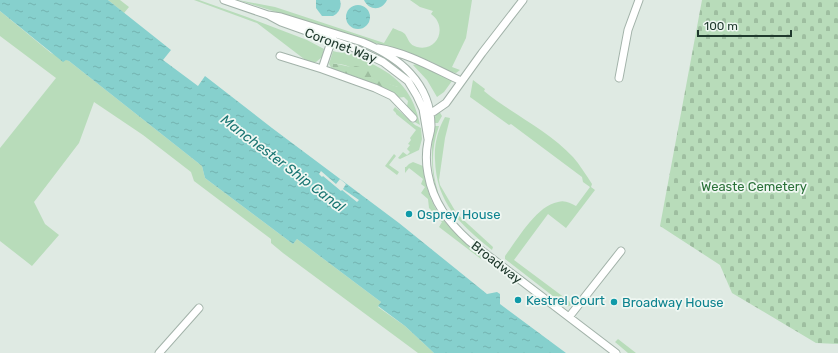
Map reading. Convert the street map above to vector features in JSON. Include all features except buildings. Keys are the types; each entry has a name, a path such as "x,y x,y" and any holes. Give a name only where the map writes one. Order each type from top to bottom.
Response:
{"street":[{"name":"Coronet Way","path":"224,0 268,15 281,22 373,47 406,68 416,78 420,85 431,133 428,140"},
{"path":"427,114 436,111 446,103 523,0"},
{"path":"619,78 628,30 639,0"},
{"name":"Coronet Way","path":"333,37 383,62 408,81 427,114"},
{"path":"322,69 333,37"},
{"path":"373,47 387,49 436,67 461,81"},
{"path":"280,56 375,88 392,96 414,118"},
{"path":"408,81 406,68 409,64 417,60"},
{"name":"Broadway","path":"428,140 428,175 434,195 445,215 457,230 469,241 616,353"},
{"path":"569,317 621,251"},
{"path":"159,353 199,308"}],"green space":[{"path":"108,0 120,0 129,7 124,13"},
{"path":"194,0 199,0 307,40 324,49 322,57 316,62 308,62 257,23"},
{"path":"238,0 275,7 384,43 393,28 405,34 412,45 424,48 435,42 440,31 439,25 431,14 433,11 420,7 410,0 472,0 466,38 452,67 460,70 456,73 432,62 404,52"},
{"name":"Weaste Cemetery","path":"702,0 838,0 838,344 816,343 732,293 720,265 660,226"},
{"path":"0,11 51,53 69,61 202,166 205,178 293,244 297,239 381,302 378,307 405,326 434,353 418,353 283,253 271,243 271,239 194,181 191,172 143,135 94,102 79,143 34,202 45,224 59,235 32,266 0,241 0,148 56,78 0,36"},
{"path":"333,51 348,53 359,57 380,68 397,80 404,87 414,104 420,125 413,121 417,117 407,106 408,101 404,97 397,98 391,93 397,94 398,87 366,76 353,68 343,65 333,64 332,69 329,64"},
{"path":"333,64 351,67 356,66 368,69 372,78 398,87 403,92 401,95 391,93 362,79 332,69"},
{"path":"417,64 449,78 452,81 444,92 437,97 427,80 413,65"},
{"path":"473,80 485,89 484,91 563,147 578,163 592,184 591,187 595,190 566,228 548,214 514,260 573,304 567,307 505,259 505,256 528,224 542,210 561,201 576,206 590,187 583,182 582,177 511,124 509,125 470,97"},
{"path":"395,107 415,125 421,128 422,139 419,150 400,159 398,158 403,152 407,155 410,152 407,149 410,145 408,144 411,140 410,138 416,130 396,114 393,110"},
{"path":"439,111 442,116 438,123 434,123 434,118"},
{"path":"445,117 450,118 445,138 439,180 440,185 457,214 493,247 492,250 460,221 445,200 440,188 436,174 435,148 438,132"},
{"path":"433,126 439,126 433,151 433,167 438,192 435,184 432,168"},
{"path":"394,154 396,156 389,165 399,172 397,175 385,166"},
{"path":"413,162 423,166 429,195 441,217 458,235 480,254 481,259 439,227 442,222 429,213 431,210 429,208 428,199 421,193 425,187 421,184 423,179 409,168 405,173 405,167"},
{"path":"618,339 636,353 628,353 615,342"}],"water":[{"name":"Manchester Ship Canal","path":"0,0 108,0 171,50 163,60 198,86 205,76 399,223 487,294 497,292 500,294 500,304 566,353 434,353 405,326 378,306 381,302 297,239 293,244 205,178 202,166 69,61 66,60 63,62 0,11"},
{"path":"316,0 340,0 340,10 333,16 322,16 316,8"},
{"path":"364,0 387,0 385,4 379,8 372,8 366,4"},
{"path":"358,5 367,8 370,17 367,26 358,29 349,26 346,17 349,8"}],"pier":[{"path":"321,171 336,184 340,179 346,184 343,189 359,200 357,202 323,176 322,177 319,174"}],"place":[{"name":"Osprey House","path":"409,214"},
{"name":"Kestrel Court","path":"518,300"},
{"name":"Broadway House","path":"614,302"}]}
